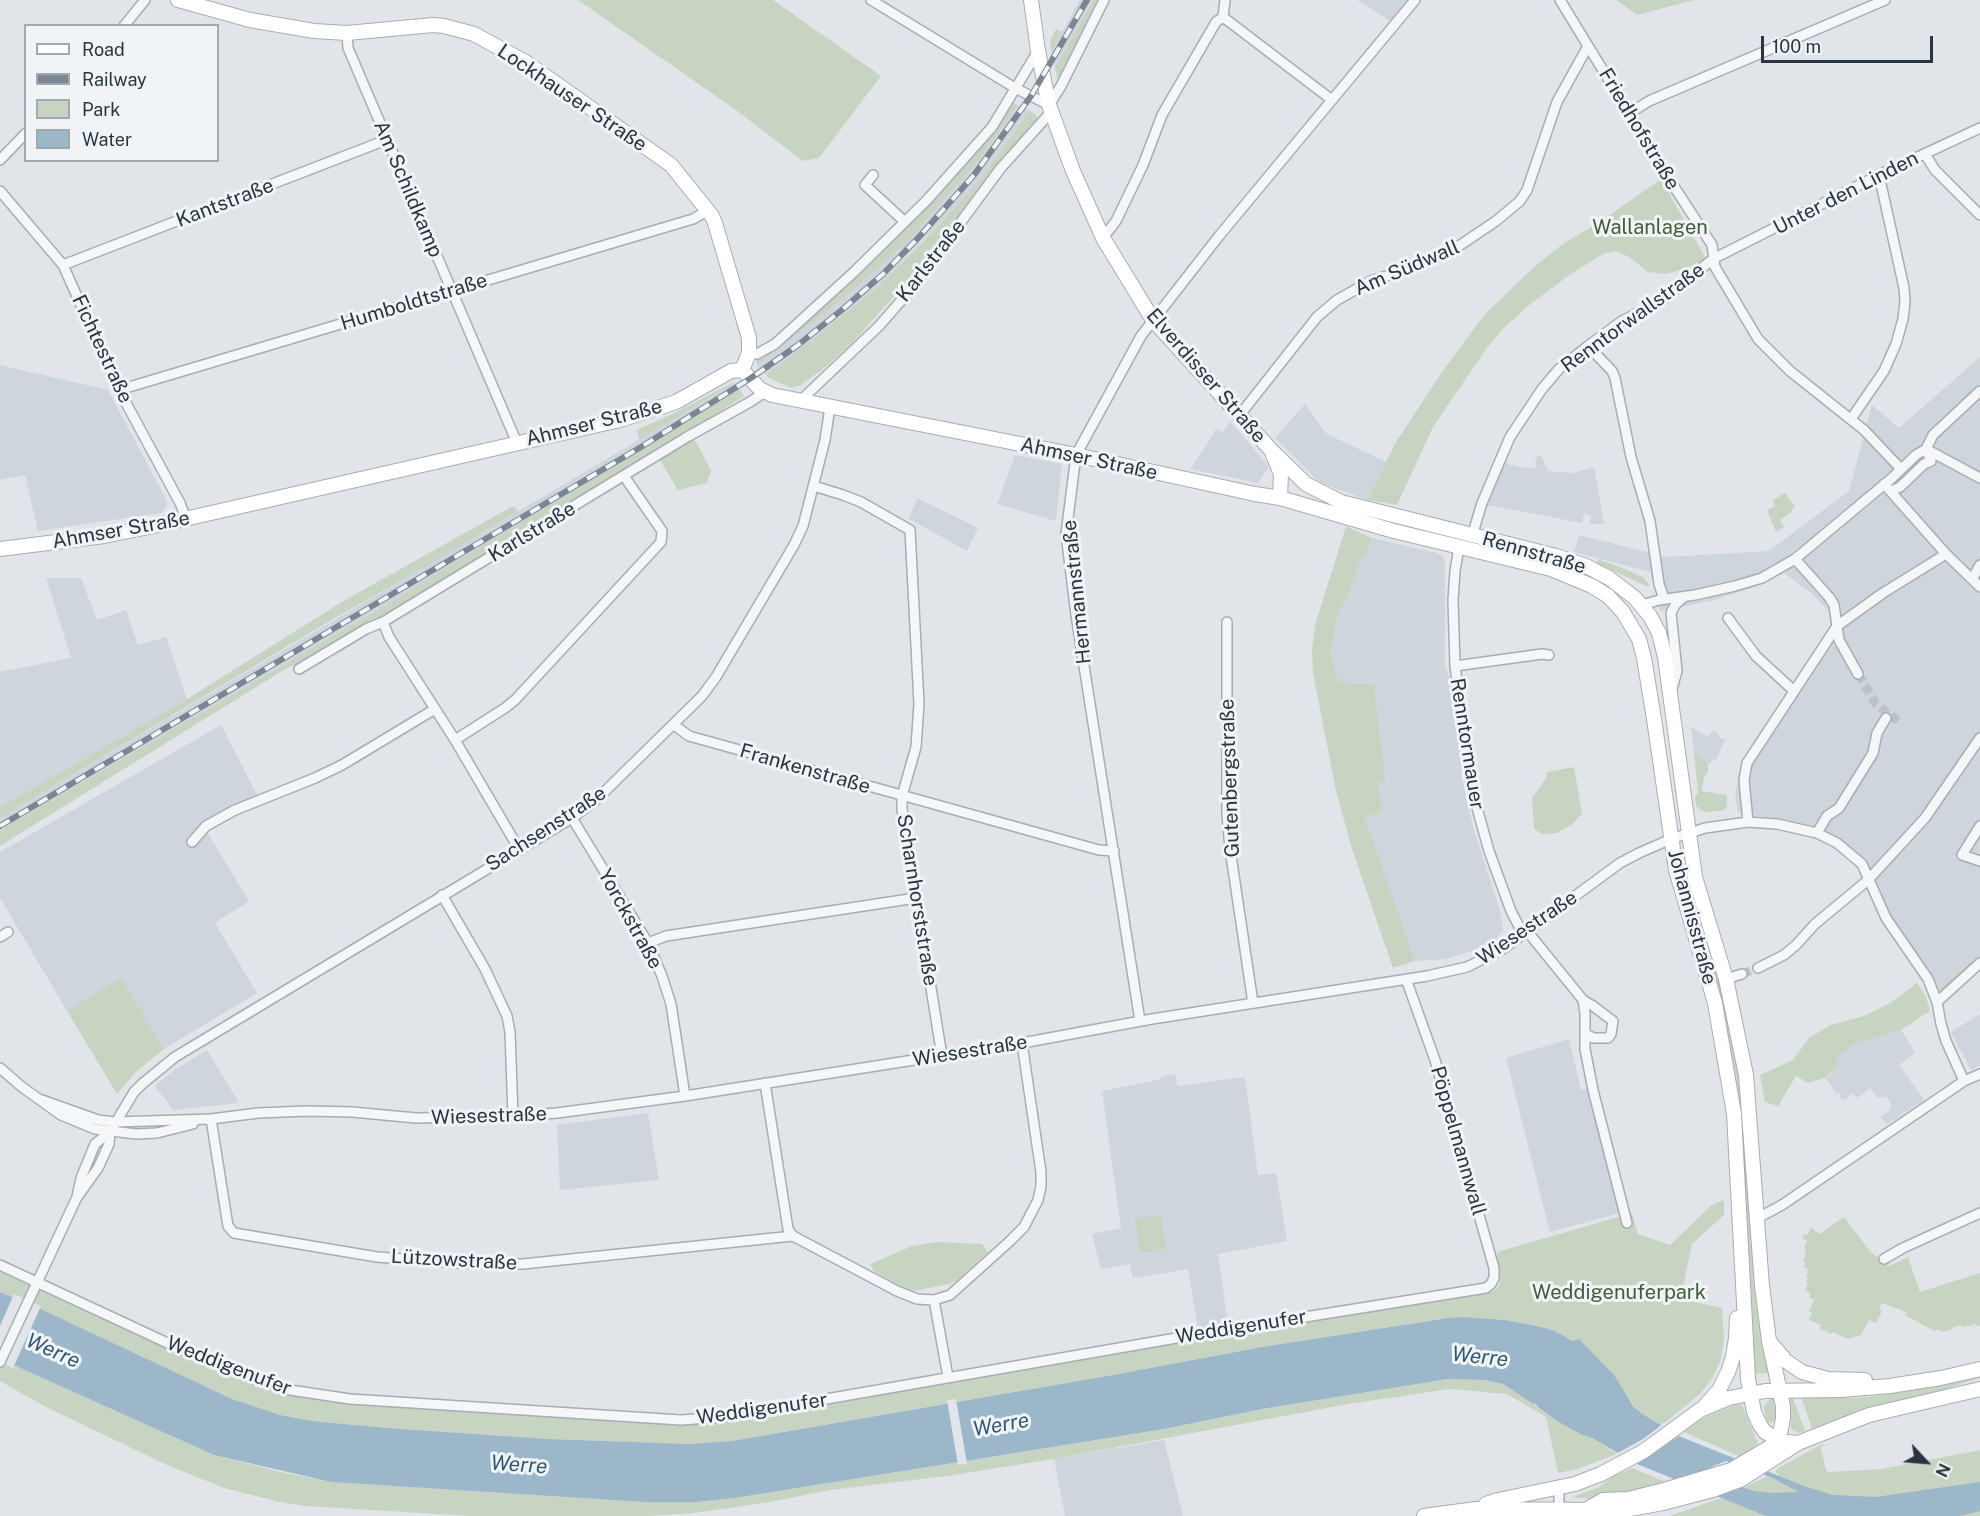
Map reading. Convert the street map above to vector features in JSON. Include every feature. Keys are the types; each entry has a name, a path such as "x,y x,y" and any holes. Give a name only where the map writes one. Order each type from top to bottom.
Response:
{"main road":[{"name":"Lockhauser Straße","path":"178,0 267,24 347,33 433,26 460,30 480,37 527,63 671,165 707,211 715,223 749,338 749,353"},
{"name":"Elverdisser Straße","path":"1031,0 1038,51 1050,108 1073,171 1103,238 1153,320 1270,450 1306,484 1341,502"},
{"path":"742,370 749,353"},
{"name":"Ahmser Straße","path":"0,549 105,536 186,519 648,412 676,402 731,371 742,370 765,392 800,402 1076,455 1280,498"},
{"name":"Elverdisser Straße","path":"1270,450 1281,474 1280,498"},
{"path":"1280,498 1341,502"},
{"name":"Rennstraße","path":"1280,498 1365,524 1551,569 1576,578 1608,596 1623,612"},
{"name":"Rennstraße","path":"1341,502 1556,556 1586,566 1624,588 1642,605"},
{"path":"1623,612 1642,605"},
{"name":"Johannisstraße","path":"1642,605 1661,639 1671,694 1695,878 1726,979 1737,1025 1749,1097 1756,1219 1769,1341 1783,1418 1777,1439"},
{"name":"Johannisstraße","path":"1623,612 1639,639 1644,658 1676,870 1715,1003 1725,1057 1734,1114 1743,1286"},
{"path":"1743,1286 1750,1393 1754,1412 1765,1432 1777,1439 1798,1443"},
{"path":"1476,1509 1498,1500 1575,1484 1623,1463 1644,1451 1712,1400 1728,1372 1733,1357 1740,1294 1743,1286"},
{"path":"1769,1341 1794,1368 1814,1377 1828,1380 1880,1380 1890,1386"},
{"path":"1700,1410 1729,1398 1750,1393 1779,1389 1841,1390 1890,1386 1980,1369"},
{"path":"1424,1516 1476,1509 1559,1513 1630,1509 1684,1498 1740,1480 1798,1443 1869,1415 1980,1389"},
{"path":"1586,1510 1603,1500 1628,1498 1664,1490 1731,1470 1770,1447 1777,1439"}],"street":[{"path":"126,24 145,0"},
{"path":"871,0 1050,108"},
{"name":"Karlstraße","path":"800,402 879,326 913,287 1000,169 1050,108 1104,0"},
{"path":"1103,238 1116,221 1143,165 1162,115 1216,22 1223,17 1225,0"},
{"name":"Hermannstraße","path":"1140,1021 1076,615 1066,534 1076,455 1141,336 1219,236 1415,0"},
{"name":"Friedhofstraße","path":"1560,0 1712,245 1716,267 1762,345 1864,430 1901,469"},
{"path":"1630,113 1649,102 1886,0"},
{"path":"1223,17 1332,100"},
{"name":"Am Schildkamp","path":"347,33 348,48 517,443"},
{"name":"Am Südwall","path":"1239,416 1317,317 1337,300 1371,281 1450,252 1496,221 1520,201 1527,190 1557,102 1588,46"},
{"path":"749,353 757,354 775,344 810,313 905,222 958,167 992,127 1038,51"},
{"name":"Unter den Linden","path":"1713,259 1879,175 1980,128"},
{"path":"0,160 24,135"},
{"name":"Kantstraße","path":"63,265 387,140"},
{"path":"1925,153 1935,170 1980,215"},
{"path":"873,175 865,185 905,222"},
{"path":"1851,419 1884,371 1904,319 1904,288 1879,175"},
{"name":"Fichtestraße","path":"0,191 63,265 119,390 180,503 186,519"},
{"name":"Humboldtstraße","path":"119,390 693,219 707,211"},
{"name":"Renntorwallstraße","path":"1472,536 1482,503 1510,437 1559,369 1622,321 1660,301 1713,259"},
{"path":"1588,346 1616,378 1631,457 1650,521 1659,584 1664,599"},
{"name":"Karlstraße","path":"299,669 366,629 383,622 765,392"},
{"path":"1887,488 1901,469 1926,449 1931,438 1980,392"},
{"name":"Sachsenstraße","path":"115,1122 134,1092 175,1057 572,818 616,783 674,725 702,696 716,676 803,526 814,486 830,407"},
{"path":"1642,605 1735,586 1762,578 1795,559 1869,495 1887,488 1900,487 1930,461 1926,449"},
{"path":"1926,449 1980,478"},
{"path":"455,740 515,700 661,542 662,531 624,476"},
{"name":"Scharnhorststraße","path":"814,486 861,502 910,530 919,704 916,747 902,796 902,809 942,1056"},
{"path":"1887,488 1946,554 1980,587"},
{"name":"Renntormauer","path":"1459,547 1453,600 1455,666 1471,786 1489,851 1511,911 1525,932 1583,1000 1610,1018 1614,1026 1608,1038 1593,1038 1586,1034"},
{"path":"1748,822 1744,780 1747,763 1837,626 1883,592 1946,554"},
{"path":"1795,559 1834,605 1839,640 1858,674"},
{"path":"1973,578 1980,565"},
{"name":"Johannisstraße","path":"1671,694 1677,671 1671,613 1675,605 1685,596"},
{"path":"1728,618 1756,656 1794,691"},
{"path":"383,622 389,637 455,740 519,849"},
{"name":"Gutenbergstraße","path":"1227,622 1227,814 1253,1003"},
{"path":"1455,666 1542,654 1549,655"},
{"path":"192,842 206,826 235,810 342,765 435,710"},
{"path":"1817,833 1827,816 1839,808 1873,753 1877,733 1886,718"},
{"name":"Frankenstraße","path":"674,725 689,736 1099,850 1114,851"},
{"path":"1758,968 1784,955 1815,924 1868,880 1925,818 1957,762 1973,749 1980,738"},
{"path":"1973,749 1980,757"},
{"name":"Yorckstraße","path":"572,818 648,943 662,976 671,1004 686,1096"},
{"name":"Wiesestraße","path":"42,1100 98,1120 115,1122 211,1119 258,1113 307,1111 416,1118 513,1116 557,1113 686,1096 1022,1043 1140,1021 1406,979 1467,967 1503,949 1620,863 1689,833 1705,828 1748,822 1777,824 1817,833 1837,843 1862,864 1886,918 1928,979 1937,1002 1946,1041 1964,1081"},
{"path":"1980,826 1962,855 1980,861"},
{"path":"442,895 485,969 507,1016 510,1032 513,1116"},
{"path":"648,943 666,936 916,898"},
{"path":"1937,1002 1980,963"},
{"path":"1726,979 1742,974"},
{"name":"Pöppelmannwall","path":"1406,979 1435,1060 1494,1268 1494,1278 1491,1284 1486,1288 1471,1290"},
{"path":"1583,1000 1585,1049 1593,1090 1627,1223"},
{"path":"765,1083 788,1229 793,1236 897,1291 916,1299 934,1300 950,1295 1010,1241 1024,1227 1038,1200 1041,1172 1022,1043"},
{"path":"0,1068 42,1100"},
{"path":"1756,1219 1782,1205 1964,1081 1980,1074"},
{"name":"Wiesestraße","path":"42,1100 61,1115 81,1125 110,1132 157,1133 211,1119"},
{"name":"Lützowstraße","path":"211,1119 228,1226 234,1233 377,1257 458,1263 513,1264 793,1236"},
{"path":"0,1362 77,1197 98,1168 109,1144 110,1132 115,1122"},
{"path":"1884,1259 1980,1213"},
{"name":"Weddigenufer","path":"0,1265 166,1342 254,1379 307,1394 350,1399 681,1420 723,1417 1471,1290"},
{"path":"934,1300 948,1377"},
{"path":"1559,1488 1559,1513"}],"shaded area":[{"path":"1080,0 1093,0 1055,68 1051,52"},
{"path":"1357,0 1407,0 1390,21"},
{"path":"1018,105 1030,111 975,186 947,216 870,294 766,375 757,365 841,301 911,238 979,160"},
{"path":"1980,357 1980,954 1939,989 1871,885 1864,863 1809,828 1781,819 1738,813 1735,794 1741,763 1804,665 1830,631 1832,615 1811,593 1784,573 1752,588 1711,601 1660,611 1651,572 1574,552 1579,535 1667,557 1769,551 1849,491 1872,405 1899,428"},
{"path":"0,365 108,390 167,501 166,508 161,513 38,531 25,475 0,480"},
{"path":"735,383 739,389 534,516 0,830 0,818"},
{"path":"1305,404 1327,434 1386,462 1367,500 1319,482 1275,438"},
{"path":"1230,421 1269,467 1258,483 1191,469 1216,429 1223,432"},
{"path":"1015,455 1062,464 1056,521 997,504"},
{"path":"1541,455 1548,471 1573,473 1594,467 1604,524 1590,524 1591,516 1584,514 1582,523 1488,505 1502,462 1519,467 1537,468 1535,458"},
{"path":"917,498 978,528 967,551 909,519"},
{"path":"1372,538 1437,553 1445,561 1445,666 1452,685 1461,774 1472,823 1500,911 1503,930 1497,938 1474,950 1446,959 1415,961 1367,829 1330,655 1338,615"},
{"path":"46,578 81,578 97,620 126,610 138,645 166,637 187,699 0,807 0,672 71,658"},
{"path":"221,725 257,795 202,824 249,901 215,923 257,993 164,1049 121,977 67,1011 0,898 0,852"},
{"path":"1691,727 1709,736 1713,731 1719,734 1718,737 1725,739 1717,758 1708,764 1694,751"},
{"path":"1980,1014 1980,1065 1971,1070 1951,1032"},
{"path":"1901,1030 1915,1053 1899,1065 1924,1100 1887,1124 1880,1117 1889,1111 1891,1104 1888,1098 1885,1096 1878,1098 1870,1088 1858,1098 1853,1093 1843,1101 1841,1095 1837,1094 1825,1078 1831,1074 1835,1058 1854,1044"},
{"path":"1569,1039 1581,1090 1587,1089 1620,1213 1550,1232 1506,1058"},
{"path":"207,1050 239,1103 173,1110 155,1086 173,1071"},
{"path":"1175,1074 1178,1086 1245,1077 1258,1175 1276,1173 1287,1241 1218,1254 1228,1324 1198,1329 1188,1269 1133,1278 1130,1264 1101,1269 1092,1234 1121,1228 1102,1091"},
{"path":"648,1113 659,1180 560,1190 557,1125"},
{"path":"1164,1440 1183,1516 1065,1516 1054,1459"}],"green space":[{"path":"578,0 773,0 881,76 819,158 803,161 736,110"},
{"path":"1080,0 1051,52 1050,41 1056,29 1062,32"},
{"path":"1093,0 1097,0 1058,82 1055,68"},
{"path":"1616,0 1694,0 1637,15"},
{"path":"1012,102 1018,105 979,160 911,238 841,301 757,365 756,360 769,352 871,261"},
{"path":"1030,111 1038,117 1034,123 904,285 853,342 801,385 791,388 769,378 766,375 870,294 920,245 975,186"},
{"name":"Wallanlagen","path":"1661,179 1706,259 1682,270 1665,274 1648,272 1629,257 1616,251 1603,254 1568,276 1528,306 1503,329 1486,349 1433,427 1397,505 1367,500 1396,442 1440,375 1484,315 1535,266 1564,243 1600,222"},
{"path":"735,383 639,440 637,430"},
{"path":"739,389 744,396 690,431 353,633 282,671 0,846 0,830 379,609"},
{"path":"693,437 711,470 707,483 678,490 658,457"},
{"path":"1785,493 1795,507 1791,510 1792,512 1780,520 1784,527 1776,532 1767,510 1775,506 1773,500"},
{"path":"513,506 518,511 0,818 0,807 187,699 345,600"},
{"path":"1346,526 1372,538 1338,615 1330,655 1339,683 1374,685 1385,780 1378,782 1382,812 1364,816 1415,961 1393,968 1352,849 1336,791 1313,673 1312,648 1316,622"},
{"path":"1598,559 1644,578 1648,587 1597,563"},
{"path":"1694,751 1708,764 1708,772 1701,791 1727,795 1727,806 1723,811 1704,812 1696,806 1695,796 1698,793"},
{"path":"1574,767 1582,813 1574,823 1557,833 1542,834 1534,829 1532,798 1547,777 1547,772"},
{"path":"1687,872 1711,962 1721,984 1741,1080 1752,1248 1768,1373 1754,1374 1740,1122 1734,1071 1723,1014 1683,873"},
{"path":"1980,954 1980,971 1944,1002 1939,989"},
{"path":"121,977 164,1049 137,1071 117,1094 67,1011"},
{"path":"1917,983 1926,997 1930,1011 1901,1030 1854,1044 1836,1058 1838,1065 1825,1078 1808,1083 1796,1076 1778,1106 1765,1102 1760,1075 1793,1060 1809,1038 1831,1025 1864,1016 1890,1003"},
{"name":"Weddigenuferpark","path":"1724,1200 1724,1215 1692,1244 1682,1291 1685,1300 1722,1308 1724,1339 1721,1359 1713,1377 1700,1394 1662,1425 1641,1413 1634,1406 1601,1362 1579,1339 1573,1341 1537,1326 1505,1320 1464,1317 1262,1347 732,1441 690,1444 549,1439 387,1428 312,1421 254,1408 0,1292 0,1270 223,1371 261,1387 289,1393 682,1424 726,1421 940,1382 1494,1291 1500,1285 1497,1252 1632,1213 1638,1234 1670,1245 1712,1205"},
{"path":"1161,1215 1166,1249 1140,1253 1135,1219"},
{"path":"1844,1217 1871,1252 1890,1266 1908,1257 1920,1292 1980,1273 1980,1326 1976,1324 1963,1327 1962,1325 1941,1332 1940,1329 1934,1331 1905,1315 1906,1312 1882,1303 1879,1309 1882,1311 1876,1323 1869,1320 1861,1335 1848,1339 1820,1329 1821,1325 1809,1320 1812,1313 1809,1311 1814,1300 1805,1290 1809,1270 1804,1267 1806,1263 1803,1261 1807,1241 1802,1238 1805,1234 1808,1235 1811,1227 1819,1234"},
{"path":"939,1242 982,1244 988,1252 957,1280 949,1284 913,1291 875,1272 870,1264 912,1246"},
{"path":"0,1359 214,1455 281,1472 331,1482 644,1502 697,1502 735,1498 1164,1429 1262,1409 1448,1379 1484,1380 1503,1384 1533,1404 1535,1403 1540,1410 1552,1418 1592,1438 1617,1454 1577,1469 1558,1473 1546,1417 1507,1394 1450,1389 1348,1404 1054,1459 954,1475 831,1490 694,1513 647,1516 472,1516 305,1506 224,1488 167,1465 44,1406 0,1381"},
{"path":"1980,1374 1980,1378 1866,1410 1812,1429 1801,1397 1857,1398 1882,1395"},
{"path":"1792,1395 1805,1431 1798,1433 1791,1429 1789,1397"},
{"path":"1771,1398 1774,1399 1776,1415 1775,1421 1770,1423 1767,1421 1764,1406"},
{"path":"1737,1404 1742,1405 1758,1443 1741,1457 1684,1432 1697,1421"},
{"path":"1824,1443 1821,1449 1828,1472 1882,1469 1980,1450 1980,1516 1670,1516 1721,1498 1768,1476 1778,1475 1775,1470"},
{"path":"1632,1468 1671,1484 1590,1499 1572,1497 1599,1487 1612,1477"}],"water":[{"name":"Werre","path":"0,1292 232,1399 280,1415 312,1421 387,1428 549,1439 691,1444 732,1441 1262,1347 1448,1318 1505,1320 1555,1331 1572,1341 1579,1339 1614,1375 1633,1406 1681,1437 1804,1486 1833,1495 1876,1497 1980,1482 1980,1511 1960,1516 1766,1516 1637,1464 1557,1421 1535,1403 1533,1404 1503,1384 1484,1380 1448,1379 1262,1409 1164,1429 735,1498 697,1502 644,1502 331,1482 214,1455 0,1359","holes":["1726,1461 1773,1478 1798,1492 1754,1491 1718,1480 1711,1474 1713,1466"]}],"pier":[{"path":"14,1294 41,1306 13,1368 0,1362 0,1326"},
{"path":"956,1399 967,1464 958,1465 947,1400"},
{"path":"1664,1423 1682,1434 1634,1466 1614,1455 1643,1439"}],"tunnel":[{"path":"1858,674 1876,704 1898,721"},
{"path":"1742,974 1758,968"}],"railway":[{"path":"0,826 641,447 751,378 798,345 883,274 974,175 1031,96 1087,0"}]}
